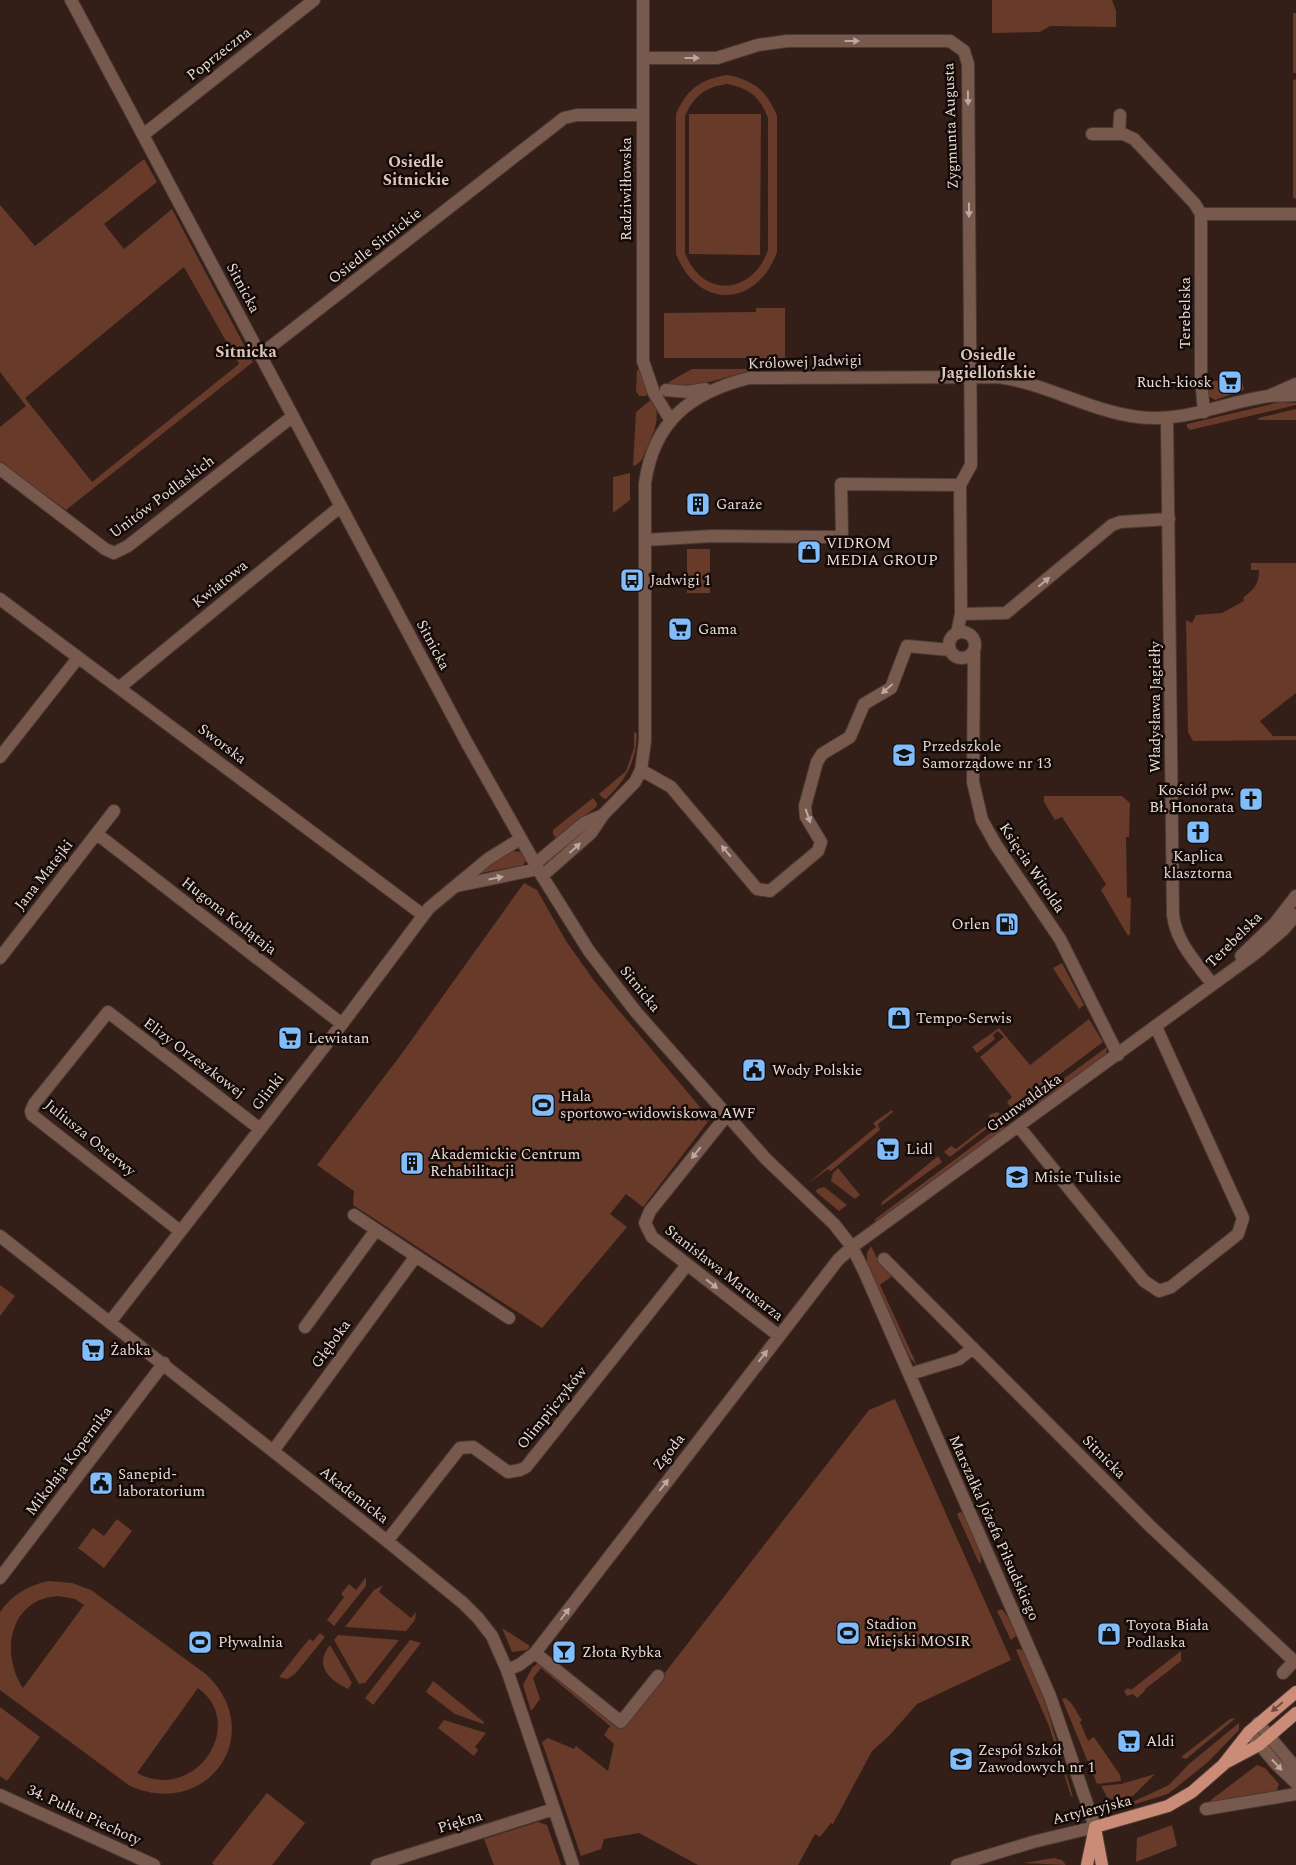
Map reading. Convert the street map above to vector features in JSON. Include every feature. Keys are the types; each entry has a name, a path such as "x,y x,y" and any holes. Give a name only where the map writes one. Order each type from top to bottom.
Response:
{"main road":[{"name":"Artyleryjska","path":"1095,1827 1168,1806 1192,1792 1223,1765 1258,1723 1296,1692"},
{"name":"Artyleryjska","path":"1223,1765 1259,1745 1296,1713"},
{"path":"1087,1865 1095,1827"},
{"path":"1095,1827 1102,1865"}],"street":[{"name":"Sitnicka","path":"72,0 260,355 538,870 589,950 612,981 766,1159 826,1215 852,1247"},
{"name":"Poprzeczna","path":"143,134 314,0"},
{"name":"Radziwiłłowska","path":"643,0 643,361 654,393 671,421"},
{"name":"Zygmunta Augusta","path":"643,58 717,58 758,45 787,41 950,41 964,50 968,64 970,376"},
{"name":"Osiedle Sitnickie","path":"260,355 564,118 576,115 643,115"},
{"path":"1120,115 1120,134"},
{"path":"1092,134 1120,134 1134,139 1195,204 1201,214 1296,214"},
{"name":"Terebelska","path":"1201,214 1201,378 1204,412"},
{"path":"962,633 960,485 971,465 970,376"},
{"path":"649,377 666,390 682,408"},
{"name":"Królowej Jadwigi","path":"538,870 591,833 603,815 635,782 641,770 645,742 647,472 656,449 671,421 682,408 698,396 722,385 749,378 999,377 1028,382 1120,414 1167,419 1269,396 1296,384"},
{"path":"666,390 688,392 722,385"},
{"name":"Królowej Jadwigi","path":"1269,396 1296,395"},
{"name":"Unitów Podlaskich","path":"0,469 105,549 114,553 128,546 293,416"},
{"name":"Władysława Jagiełły","path":"1167,419 1173,915 1174,925 1181,941 1212,984"},
{"path":"645,540 712,536 837,537 842,534 841,484 960,485"},
{"name":"Kwiatowa","path":"120,687 341,506"},
{"path":"961,614 1006,613 1112,525 1120,522 1169,518"},
{"name":"Sworska","path":"0,599 423,915"},
{"path":"962,633 974,639 974,651 969,656 962,658 955,656 950,650 950,640 962,633"},
{"path":"641,770 671,787 757,889 770,891 818,851 821,842 806,817 804,806 817,762 822,754 850,737 863,706 891,688 907,646 950,650"},
{"name":"Księcia Witolda","path":"974,651 975,671 972,685 973,782 982,820 996,845 1060,938 1118,1055"},
{"path":"0,757 78,658"},
{"name":"Księcia Witolda","path":"962,658 972,685"},
{"name":"Jana Matejki","path":"0,958 114,811"},
{"name":"Hugona Kołłątaja","path":"97,834 342,1024"},
{"name":"Glinki","path":"110,1322 342,1024 423,915 454,886 488,859 520,839"},
{"path":"454,886 538,870"},
{"name":"Terebelska","path":"1212,984 1274,923 1296,896"},
{"name":"Terebelska","path":"1212,984 1256,953 1283,930 1296,915"},
{"name":"Terebelska","path":"1283,930 1296,923"},
{"name":"Grunwaldzka","path":"852,1247 1118,1055 1212,984"},
{"name":"Elizy Orzeszkowej","path":"108,1012 260,1129"},
{"name":"Juliusza Osterwy","path":"108,1012 30,1110 32,1114 180,1231"},
{"path":"1019,1127 1144,1281 1158,1291 1171,1287 1238,1234 1243,1218 1156,1027"},
{"name":"Stanisława Marusarza","path":"727,1115 650,1211 645,1222 652,1237 778,1336"},
{"path":"354,1215 509,1318"},
{"name":"Głęboka","path":"305,1327 376,1230"},
{"name":"Akademicka","path":"0,1236 164,1363 387,1541 463,1603 478,1618 492,1636 507,1670 573,1865"},
{"name":"Zgoda","path":"507,1670 519,1665 535,1653 778,1336 838,1260 852,1247"},
{"name":"Marszałka Józefa Piłsudskiego","path":"852,1247 910,1374 1050,1696 1095,1827"},
{"name":"Głęboka","path":"273,1451 416,1256"},
{"name":"Sitnicka","path":"884,1259 1150,1526 1294,1661 1283,1673"},
{"name":"Olimpijczyków","path":"387,1541 460,1448 473,1447 508,1472 526,1467 687,1265"},
{"path":"910,1374 959,1359 973,1348"},
{"name":"Mikołaja Kopernika","path":"0,1578 164,1363"},
{"path":"535,1653 621,1722 658,1676"},
{"path":"1258,1723 1296,1768"},
{"path":"1249,1732 1296,1783"},
{"path":"1206,1809 1296,1794"},
{"name":"34. Pułku Piechoty","path":"0,1795 154,1865"},
{"name":"Piękna","path":"377,1865 554,1809"},
{"name":"Artyleryjska","path":"957,1865 1025,1844 1095,1827"}],"shaded area":[{"path":"992,0 1112,0 1116,11 1116,27 1050,26 1040,32 992,33"},
{"path":"1293,13 1296,13 1296,73 1293,73"},
{"path":"727,75 752,84 764,93 777,116 777,252 768,270 756,284 742,292 727,295 712,293 698,285 686,272 676,254 676,114 690,92 702,83","holes":["719,85 735,86 753,95 761,104 768,118 768,250 761,265 751,276 739,283 727,286 715,284 703,278 693,268 685,253 685,116 696,98 706,90"]},
{"path":"1296,79 1296,199 1293,198 1293,80"},
{"path":"689,114 761,114 760,255 689,254"},
{"path":"144,159 157,182 104,224 124,249 172,209 253,362 66,510 0,462 0,427 26,406 0,372 0,205 35,246","holes":["184,267 239,364 92,482 25,398"]},
{"path":"756,308 785,308 785,358 664,358 664,313 756,312"},
{"path":"692,369 748,369 746,372 691,387 667,385"},
{"path":"637,370 641,370 650,392 645,396 639,396 636,391"},
{"path":"1206,381 1242,381 1244,390 1215,400 1208,396"},
{"path":"653,398 657,412 655,429 642,459 633,466 636,412"},
{"path":"1280,402 1296,403 1296,405 1190,430 1187,427 1187,424"},
{"path":"1296,409 1296,420 1259,420 1258,418"},
{"path":"630,473 630,500 613,513 613,477"},
{"path":"687,549 710,549 710,593 687,593"},
{"path":"1251,563 1296,563 1296,693 1260,721 1273,736 1296,736 1296,740 1193,741 1188,732 1186,620 1192,623 1196,615 1222,613 1244,601 1243,598 1253,589 1258,579 1259,570 1251,570"},
{"path":"634,731 637,734 635,753 629,770 613,792 606,799 603,798 599,794 626,771 634,748"},
{"path":"1044,796 1122,796 1130,803 1129,837 1126,837 1127,897 1131,898 1130,934 1128,936 1101,890 1106,884 1062,817 1055,820 1044,802"},
{"path":"593,798 597,806 557,839 553,834 553,830"},
{"path":"513,851 522,852 527,860 523,865 481,873 499,857"},
{"path":"524,883 537,890 566,941 595,982 710,1119 643,1207 626,1194 610,1214 627,1227 542,1328 353,1205 354,1191 317,1165 400,1056"},
{"path":"1062,963 1084,1005 1079,1009 1053,968"},
{"path":"1089,1019 1103,1042 1012,1110 1007,1102 1012,1097 980,1057 1004,1037 998,1031 993,1035 995,1039 977,1053 972,1047 999,1028 1030,1065"},
{"path":"1107,1047 1103,1058 1040,1105 1036,1099"},
{"path":"892,1110 893,1112 878,1124 880,1130 831,1171 828,1169 807,1184 876,1127 873,1123"},
{"path":"997,1112 1003,1116 950,1157 944,1152 951,1146 956,1149 991,1122 989,1115"},
{"path":"1005,1122 1004,1130 876,1221 874,1220"},
{"path":"938,1156 942,1162 881,1206 882,1202"},
{"path":"838,1168 860,1195 855,1199 831,1181 833,1173"},
{"path":"824,1187 847,1205 839,1211 816,1192 817,1189"},
{"path":"871,1246 877,1258 943,1321 944,1329 892,1276 880,1285 917,1365 910,1358 867,1264 867,1253"},
{"path":"0,1285 15,1296 0,1316"},
{"name":"Stadion Miejski MOSIR","path":"895,1399 1011,1660 917,1704 889,1736 872,1751 833,1824 831,1823 820,1837 815,1834 798,1865 698,1865 639,1833 604,1839 601,1849 581,1856 542,1742 548,1738 574,1749 576,1746 608,1771 614,1744 604,1735 610,1726 541,1668 533,1678 540,1699 531,1711 523,1685 532,1668 541,1660 622,1728 869,1410"},
{"path":"963,1513 980,1550 981,1563 979,1563 957,1514"},
{"path":"117,1519 132,1531 104,1568 78,1548 93,1528 104,1536"},
{"path":"366,1577 366,1586 334,1626 327,1620 344,1597 341,1594 349,1584 356,1590"},
{"path":"49,1581 72,1583 91,1590 207,1675 224,1698 232,1722 230,1745 220,1765 204,1781 183,1791 158,1793 130,1786 0,1690 0,1612 15,1596 27,1588","holes":["58,1596 75,1599 84,1605 23,1688 12,1660 11,1645 14,1630 19,1617 29,1607 41,1599","198,1688 212,1703 218,1721 216,1739 208,1756 195,1769 178,1778 158,1780 137,1773"]},
{"path":"383,1585 379,1592 411,1618 416,1612 415,1620 406,1631 345,1627 374,1590"},
{"path":"1002,1609 1012,1623 1017,1635 1011,1640 997,1611"},
{"path":"502,1628 530,1646 527,1650 512,1652"},
{"path":"320,1633 325,1637 295,1674 287,1679 279,1677 309,1639 313,1641"},
{"path":"338,1635 399,1640 365,1683 359,1684 334,1640"},
{"path":"410,1640 421,1643 373,1705 365,1698"},
{"path":"330,1645 352,1683 348,1689 334,1681 323,1666 325,1653"},
{"path":"1016,1650 1024,1651 1043,1695 1073,1797 1071,1796 1049,1726"},
{"path":"1181,1651 1181,1661 1144,1690 1137,1698 1133,1694 1127,1696 1124,1691 1128,1688 1131,1690"},
{"path":"433,1681 484,1722 483,1724 455,1714 426,1692"},
{"path":"1065,1698 1073,1705 1082,1720 1080,1722 1088,1741 1094,1737 1120,1775 1121,1781 1097,1784 1062,1699"},
{"path":"0,1707 40,1737 7,1781 0,1776"},
{"path":"1236,1718 1186,1759 1181,1757 1230,1719"},
{"path":"444,1720 486,1733 475,1747 478,1750 474,1756 438,1728"},
{"path":"1239,1723 1239,1730 1208,1762 1168,1794 1132,1805 1130,1803 1169,1785 1189,1764"},
{"path":"1257,1765 1265,1768 1279,1784 1276,1792 1207,1803"},
{"path":"1155,1774 1133,1796 1112,1800 1107,1797 1101,1786 1121,1784"},
{"path":"267,1793 305,1823 272,1865 214,1865 212,1863"},
{"path":"538,1822 547,1825 561,1865 494,1865 484,1839"},
{"path":"1172,1825 1177,1846 1136,1862 1137,1838"},
{"path":"1054,1858 1062,1860 1066,1865 1023,1863"}],"place":[{"name":"Ruch-kiosk","path":"1230,382"},
{"name":"Garaże","path":"698,504"},
{"name":"VIDROM MEDIA GROUP","path":"809,552"},
{"name":"Jadwigi 1","path":"632,580"},
{"name":"Gama","path":"680,629"},
{"name":"Przedszkole Samorządowe nr 13","path":"904,755"},
{"name":"Kościół pw. Bł. Honorata","path":"1251,799"},
{"name":"Kaplica klasztorna","path":"1198,832"},
{"name":"Orlen","path":"1007,924"},
{"name":"Tempo-Serwis","path":"899,1018"},
{"name":"Lewiatan","path":"290,1038"},
{"name":"Wody Polskie","path":"754,1070"},
{"name":"Hala sportowo-widowiskowa AWF","path":"543,1105"},
{"name":"Lidl","path":"888,1149"},
{"name":"Akademickie Centrum Rehabilitacji","path":"412,1163"},
{"name":"Misie Tulisie","path":"1017,1177"},
{"name":"Żabka","path":"93,1350"},
{"name":"Sanepid- laboratorium","path":"101,1483"},
{"name":"Stadion Miejski MOSIR","path":"848,1633"},
{"name":"Toyota Biała Podlaska","path":"1109,1634"},
{"name":"Pływalnia","path":"200,1642"},
{"name":"Złota Rybka","path":"564,1652"},
{"name":"Aldi","path":"1129,1741"},
{"name":"Zespół Szkół Zawodowych nr 1","path":"961,1759"}],"district":[{"name":"Osiedle Sitnickie","path":"416,171"},
{"name":"Sitnicka","path":"246,352"},
{"name":"Osiedle Jagiellońskie","path":"988,364"}]}
